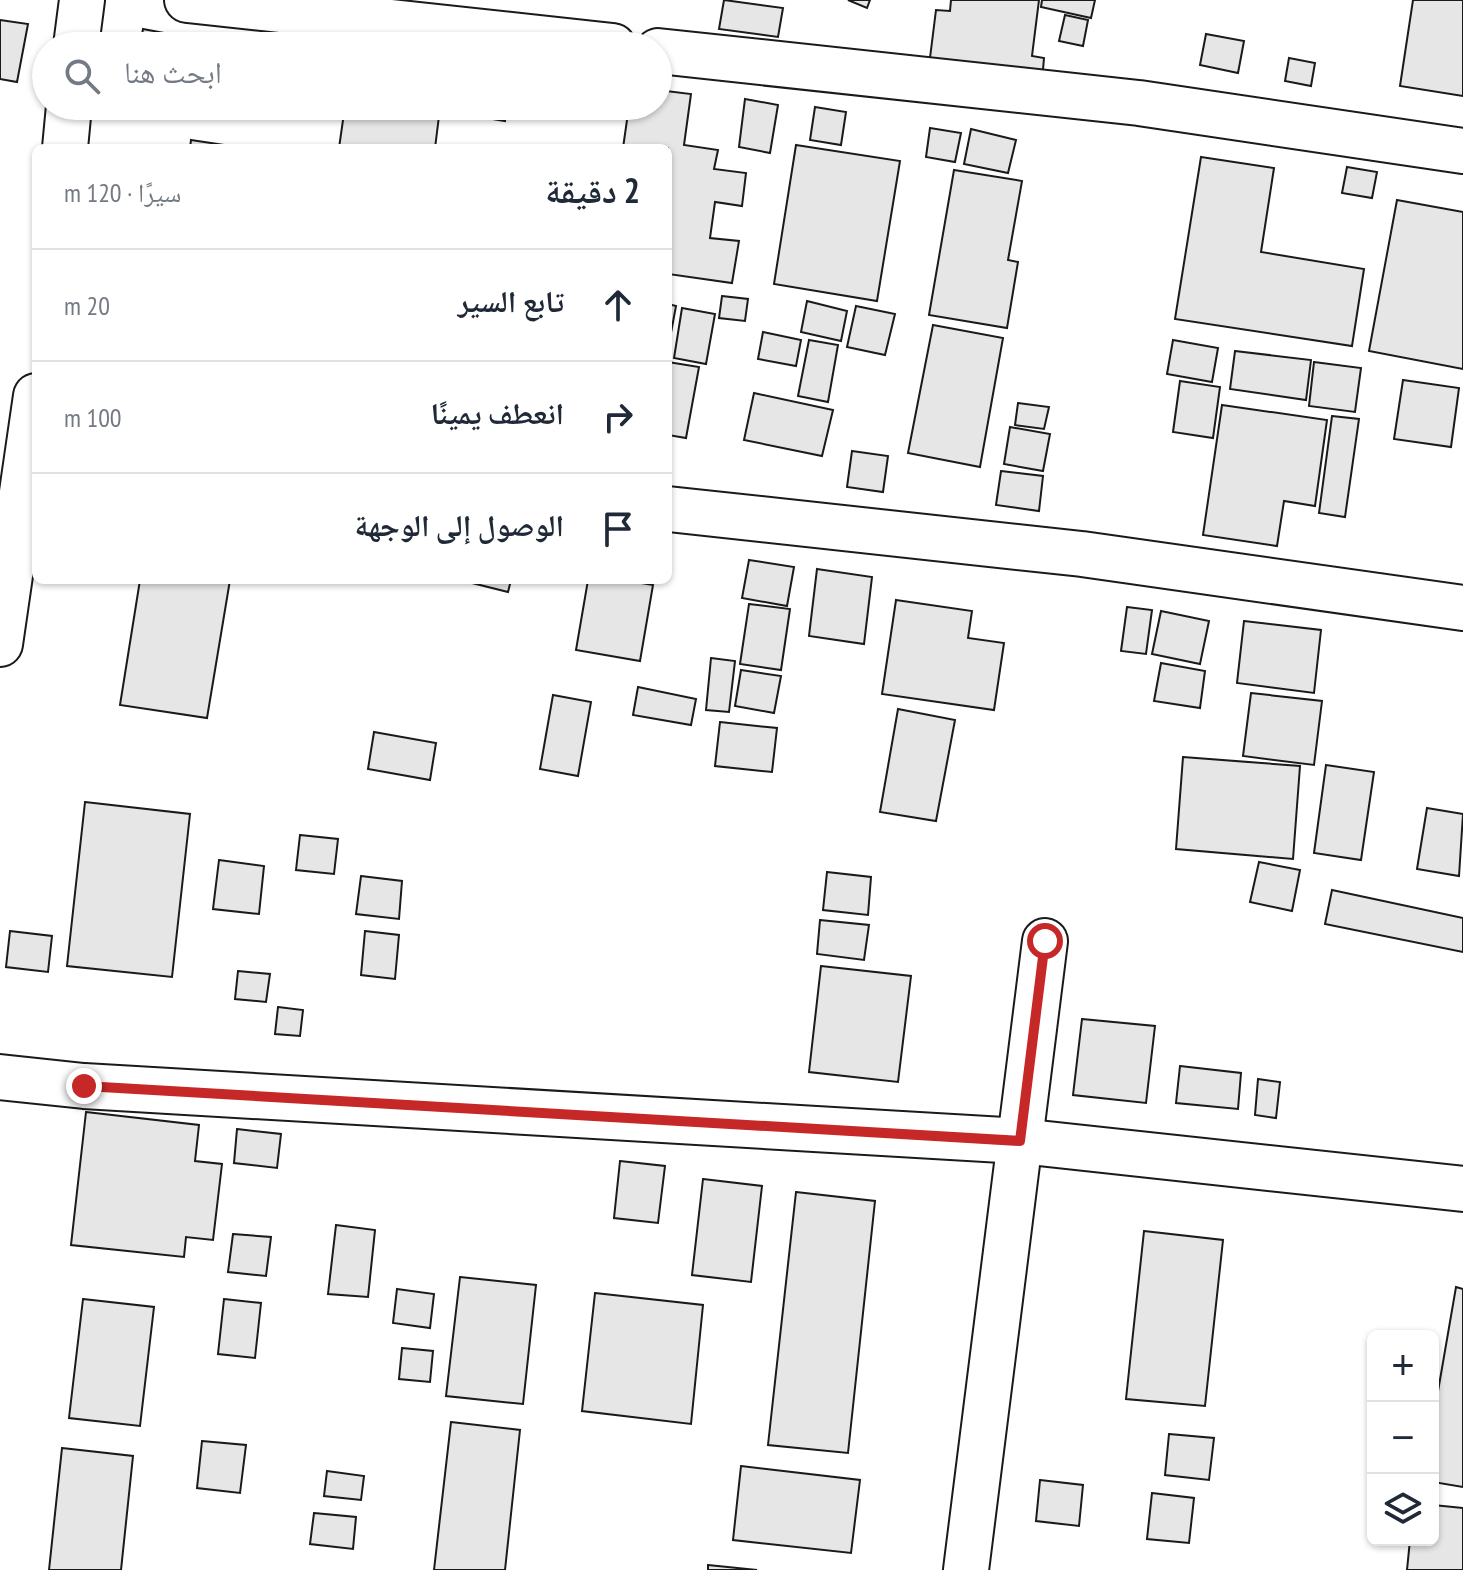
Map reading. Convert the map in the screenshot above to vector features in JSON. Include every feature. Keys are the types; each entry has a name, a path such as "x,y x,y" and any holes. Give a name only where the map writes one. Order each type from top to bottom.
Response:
{"street":[{"path":"78,32 82,0"},
{"path":"187,0 483,32"},
{"path":"672,53 1139,103 1463,151"},
{"path":"65,144 68,120"},
{"path":"0,644 32,452"},
{"path":"672,509 1082,554 1463,608"},
{"path":"966,1570 1045,941"},
{"path":"0,1077 84,1086 1020,1141 1463,1189"}],"building":[{"path":"724,0 783,8 778,37 719,29"},
{"path":"848,0 870,0 867,8"},
{"path":"951,0 1039,0 1032,56 1044,58 1042,81 929,66 936,10 950,11"},
{"path":"1042,0 1095,0 1091,18 1041,7"},
{"path":"1413,0 1463,0 1463,96 1400,86"},
{"path":"1065,15 1088,20 1083,46 1059,41"},
{"path":"0,20 28,24 17,82 0,79"},
{"path":"1206,34 1244,41 1238,73 1200,65"},
{"path":"1289,58 1315,63 1311,86 1285,81"},
{"path":"672,92 691,94 684,145 718,150 714,169 746,173 742,206 715,202 710,238 739,241 732,283 672,275 672,144 624,144 627,120 672,120"},
{"path":"745,99 778,105 770,153 739,147"},
{"path":"815,107 846,112 841,145 810,140"},
{"path":"343,120 438,120 436,144 340,144"},
{"path":"930,128 961,133 955,162 926,157"},
{"path":"971,129 1016,140 1008,173 964,164"},
{"path":"191,140 218,144 190,144"},
{"path":"796,145 900,161 877,301 774,284"},
{"path":"1201,157 1274,168 1261,252 1364,269 1352,346 1175,319"},
{"path":"1347,167 1377,172 1372,198 1342,193"},
{"path":"954,170 1022,181 1008,260 1018,262 1007,328 929,315"},
{"path":"1397,200 1463,212 1463,369 1369,351"},
{"path":"722,296 748,299 745,321 719,318"},
{"path":"807,301 847,311 841,341 801,332"},
{"path":"672,305 676,306 672,328"},
{"path":"856,306 895,314 885,355 847,347"},
{"path":"682,308 715,314 706,364 674,358"},
{"path":"933,325 1003,338 980,467 908,453"},
{"path":"763,332 801,340 796,366 758,359"},
{"path":"809,340 838,345 828,402 798,396"},
{"path":"1173,340 1218,348 1212,382 1167,374"},
{"path":"1235,351 1311,360 1306,400 1230,389"},
{"path":"1314,362 1361,368 1355,412 1309,406"},
{"path":"672,363 699,367 686,438 672,436"},
{"path":"1403,380 1459,388 1451,447 1394,439"},
{"path":"1180,381 1220,387 1213,438 1173,432"},
{"path":"754,393 833,410 822,456 744,440"},
{"path":"1018,403 1049,407 1044,429 1015,425"},
{"path":"1222,405 1327,420 1315,506 1284,501 1277,546 1203,535"},
{"path":"1332,416 1359,419 1345,517 1319,513"},
{"path":"1010,427 1050,434 1043,471 1004,464"},
{"path":"852,451 888,456 883,492 847,487"},
{"path":"1001,471 1043,476 1039,511 996,505"},
{"path":"749,560 794,567 787,606 742,598"},
{"path":"817,569 872,577 864,644 809,636"},
{"path":"139,584 229,584 207,718 120,705"},
{"path":"476,584 510,584 508,592"},
{"path":"587,584 653,585 640,661 576,650"},
{"path":"896,600 972,611 968,638 1004,643 994,710 882,694"},
{"path":"749,604 790,609 781,670 740,664"},
{"path":"1127,607 1152,610 1146,654 1121,651"},
{"path":"1161,611 1209,621 1200,664 1152,654"},
{"path":"1244,621 1321,630 1314,693 1237,683"},
{"path":"711,658 735,661 729,712 706,710"},
{"path":"1161,663 1205,671 1200,708 1154,701"},
{"path":"741,670 781,676 774,713 735,706"},
{"path":"638,687 696,699 691,725 633,715"},
{"path":"1251,693 1322,701 1314,765 1243,756"},
{"path":"553,695 591,702 578,776 540,769"},
{"path":"898,709 955,720 936,821 880,812"},
{"path":"720,722 777,728 772,772 715,766"},
{"path":"374,732 436,743 430,780 368,769"},
{"path":"1183,757 1300,766 1293,859 1176,849"},
{"path":"1326,765 1374,772 1361,860 1314,853"},
{"path":"85,802 190,814 172,977 67,966"},
{"path":"1427,808 1463,814 1459,876 1417,869"},
{"path":"300,835 338,839 334,874 296,870"},
{"path":"219,860 264,866 259,914 213,909"},
{"path":"1259,862 1300,870 1292,911 1250,902"},
{"path":"827,872 871,877 868,915 823,910"},
{"path":"361,876 402,881 399,919 356,914"},
{"path":"1332,890 1463,918 1463,952 1325,924"},
{"path":"820,920 869,925 864,960 817,954"},
{"path":"10,931 52,936 48,972 6,967"},
{"path":"365,931 399,935 395,979 361,975"},
{"path":"821,966 911,976 898,1082 809,1072"},
{"path":"238,971 270,974 266,1002 235,999"},
{"path":"278,1007 303,1010 300,1036 275,1034"},
{"path":"1082,1019 1155,1026 1146,1103 1073,1095"},
{"path":"1180,1066 1241,1073 1238,1109 1176,1103"},
{"path":"1258,1079 1280,1082 1276,1118 1255,1115"},
{"path":"86,1112 199,1125 195,1161 222,1164 213,1240 186,1237 184,1257 71,1245"},
{"path":"237,1129 281,1134 277,1168 234,1163"},
{"path":"620,1161 665,1166 658,1223 614,1218"},
{"path":"703,1179 762,1186 751,1282 692,1275"},
{"path":"796,1192 875,1201 848,1453 768,1445"},
{"path":"336,1225 375,1230 368,1297 328,1294"},
{"path":"1144,1231 1223,1240 1205,1406 1126,1399"},
{"path":"233,1234 271,1237 266,1276 228,1272"},
{"path":"460,1277 536,1285 523,1404 446,1396"},
{"path":"1456,1287 1463,1289 1463,1487 1439,1483 1439,1385"},
{"path":"397,1289 434,1294 430,1328 393,1323"},
{"path":"595,1293 703,1305 691,1424 582,1411"},
{"path":"83,1299 154,1307 140,1426 69,1418"},
{"path":"224,1299 261,1303 255,1358 218,1354"},
{"path":"402,1348 433,1351 430,1382 399,1379"},
{"path":"451,1422 520,1430 505,1570 434,1570"},
{"path":"1169,1434 1214,1438 1209,1480 1165,1475"},
{"path":"202,1441 246,1445 240,1493 197,1488"},
{"path":"62,1448 133,1456 121,1570 49,1570"},
{"path":"741,1466 860,1480 851,1553 733,1540"},
{"path":"327,1471 364,1476 361,1500 324,1496"},
{"path":"1040,1480 1083,1485 1079,1526 1036,1521"},
{"path":"1152,1493 1194,1498 1189,1543 1147,1539"},
{"path":"1439,1506 1463,1508 1463,1570 1407,1570 1409,1546 1439,1546"},
{"path":"314,1513 356,1517 353,1549 310,1544"},
{"path":"708,1565 757,1570 708,1570"}],"route":[{"path":"84,1086 1020,1141 1045,941"}]}
